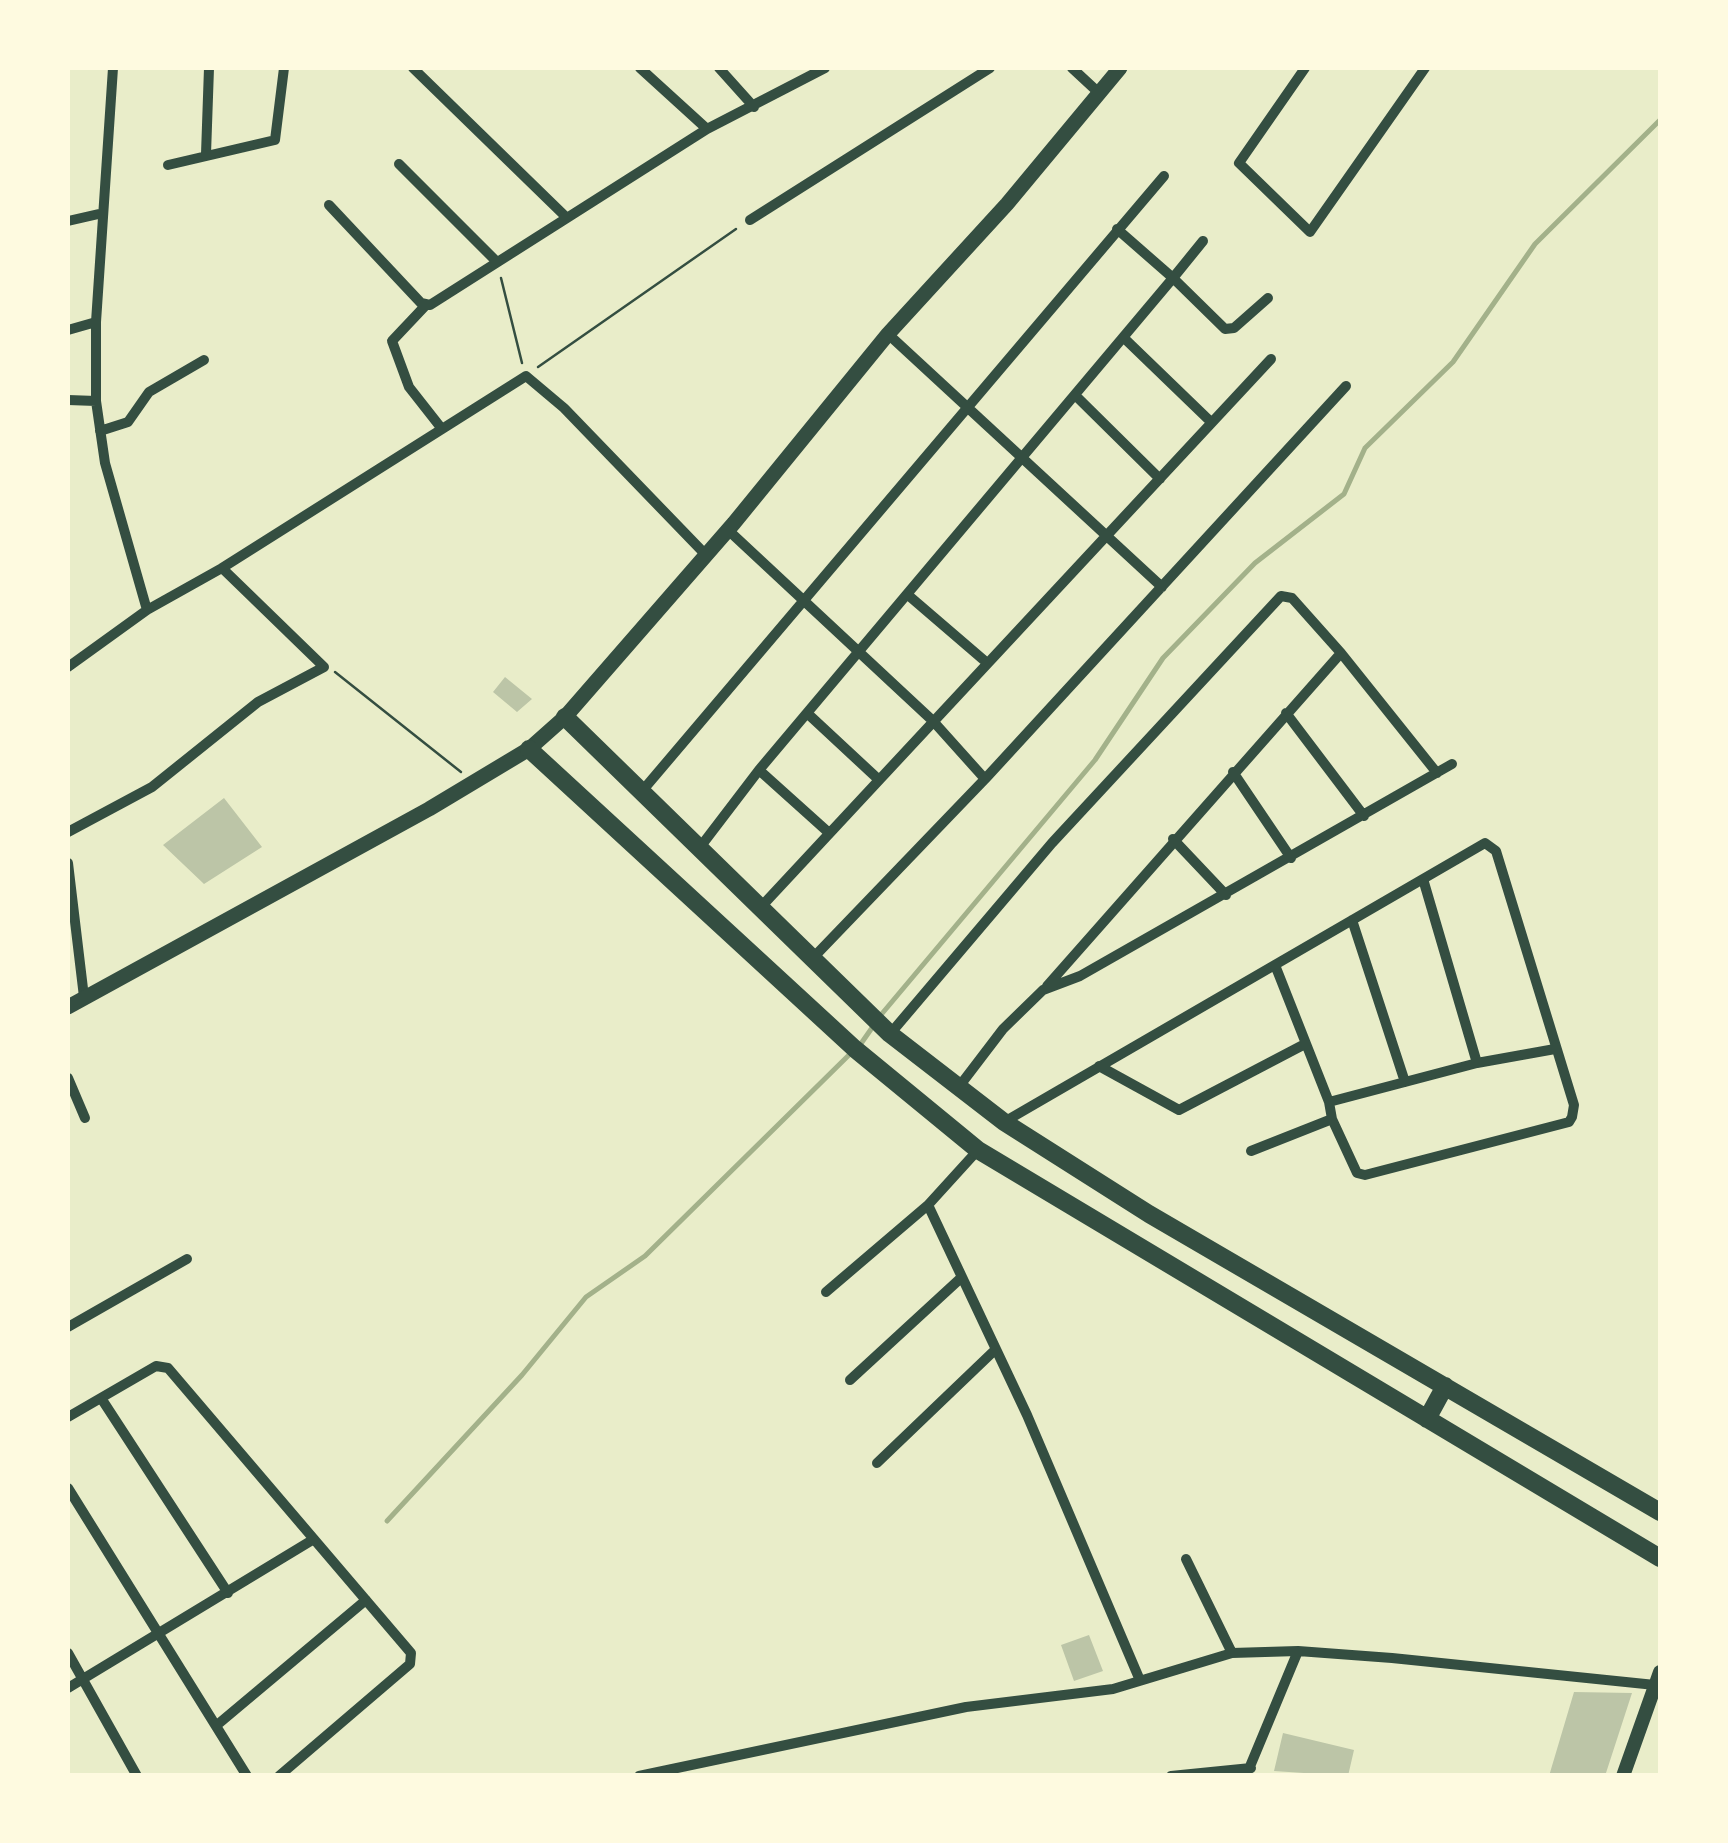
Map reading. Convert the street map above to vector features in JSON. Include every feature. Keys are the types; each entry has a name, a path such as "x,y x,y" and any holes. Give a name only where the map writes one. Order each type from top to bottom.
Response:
{"main road":[{"path":"68,1007 474,782 529,749 565,717 728,530 888,334 1007,204 1120,68"},
{"path":"565,717 702,846 811,960 890,1034 1004,1122 1149,1214 1660,1512"},
{"path":"529,749 855,1049 978,1150 1660,1558"},
{"path":"1427,1419 1445,1386"}],"street":[{"path":"113,68 96,322 96,401 100,432 147,610"},
{"path":"206,154 209,68"},
{"path":"168,166 275,140 284,68"},
{"path":"413,68 566,217"},
{"path":"640,68 707,129"},
{"path":"718,68 754,107"},
{"path":"442,429 409,387 392,342 426,305 707,129 825,68"},
{"path":"750,220 990,68"},
{"path":"1072,68 1099,94"},
{"path":"1304,68 1239,164 1310,232 1425,68"},
{"path":"399,164 496,262"},
{"path":"643,790 1164,176"},
{"path":"329,205 426,305"},
{"path":"68,220 103,213"},
{"path":"1118,229 1225,329 1234,328 1268,298"},
{"path":"702,846 759,770 1021,458 1077,397 1204,241"},
{"path":"68,330 96,322"},
{"path":"888,334 1162,587"},
{"path":"1124,338 1211,422"},
{"path":"760,908 1271,359"},
{"path":"100,432 128,422 150,392 204,360"},
{"path":"68,666 147,610 222,568 526,376 564,408 705,554"},
{"path":"811,960 985,778 1346,386"},
{"path":"1077,397 1160,478"},
{"path":"68,400 96,401"},
{"path":"728,530 933,721 985,778"},
{"path":"68,832 152,787 258,702 324,667 222,568"},
{"path":"908,594 986,662"},
{"path":"890,1034 1052,843 1278,598 1292,598 1437,773"},
{"path":"958,1088 1004,1029 1341,654"},
{"path":"808,713 878,779"},
{"path":"1286,713 1364,816"},
{"path":"1043,990 1080,976 1452,764"},
{"path":"759,770 828,832"},
{"path":"1233,772 1291,858"},
{"path":"1173,839 1226,895"},
{"path":"1004,1122 1484,843 1492,846 1574,1105 1569,1122 1361,1174 1354,1169 1332,1119 1330,1102 1275,965"},
{"path":"68,863 84,997"},
{"path":"1423,879 1477,1063"},
{"path":"1352,920 1405,1082"},
{"path":"1099,1066 1179,1110 1305,1044"},
{"path":"1330,1102 1477,1063 1555,1049"},
{"path":"68,1078 84,1118"},
{"path":"1251,1151 1332,1119"},
{"path":"826,1292 928,1205 978,1150"},
{"path":"928,1205 996,1349 1139,1678"},
{"path":"68,1326 187,1259"},
{"path":"850,1380 962,1277"},
{"path":"877,1463 996,1349"},
{"path":"68,1418 156,1366 168,1368 411,1653 410,1664 278,1776"},
{"path":"101,1398 228,1593"},
{"path":"68,1488 247,1776"},
{"path":"68,1688 314,1539"},
{"path":"1186,1559 1232,1654"},
{"path":"217,1726 366,1600"},
{"path":"639,1776 966,1706 1113,1689 1139,1678 1176,1672 1232,1654 1298,1652 1658,1679 1624,1776"},
{"path":"1171,1776 1249,1772 1298,1652"},
{"path":"68,1653 136,1776"}],"path":[{"path":"496,262 526,376 750,220"},
{"path":"324,667 347,678 374,706 474,782"}],"building":[{"path":"505,677 532,699 517,712 493,692"},
{"path":"224,798 262,847 204,884 163,845"},
{"path":"1089,1635 1103,1671 1074,1681 1061,1645"},
{"path":"1574,1692 1632,1693 1605,1776 1549,1776"},
{"path":"1283,1733 1354,1750 1348,1776 1274,1771"}],"waterway":[{"path":"880,1016 1095,760 1163,658 1255,563 1344,494 1365,448 1453,362 1535,244 1660,120"},
{"path":"860,1045 874,1025"},
{"path":"387,1521 522,1375 586,1297 645,1256 852,1052"}]}
